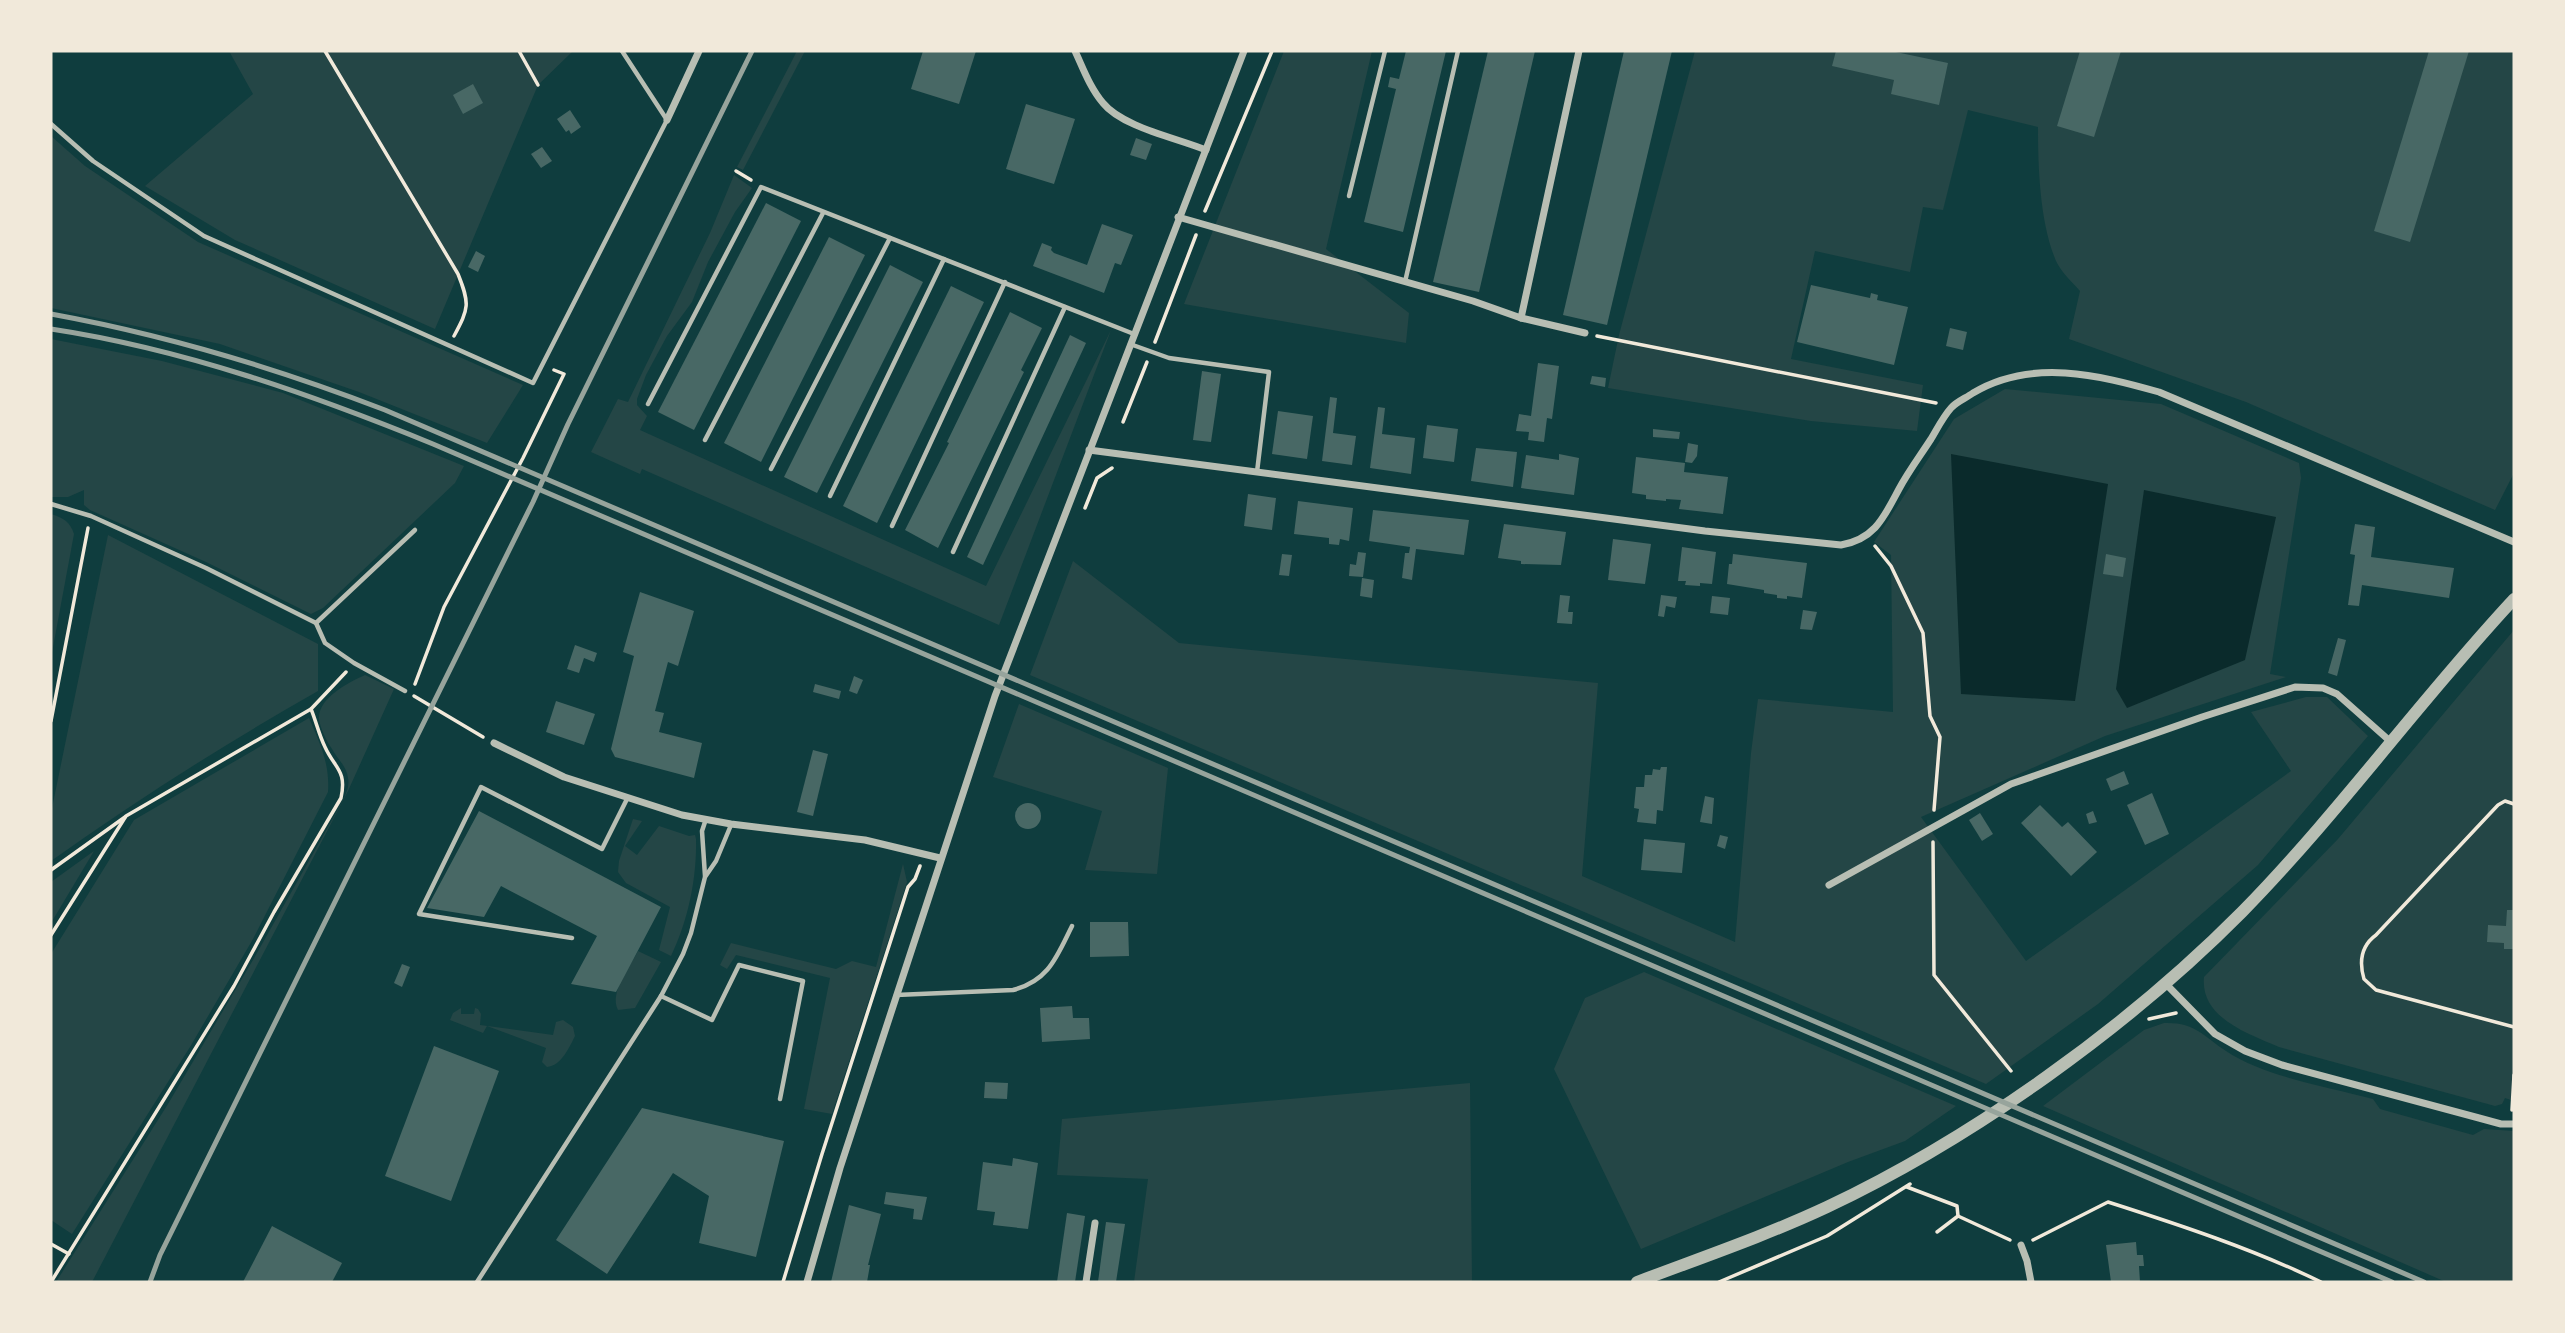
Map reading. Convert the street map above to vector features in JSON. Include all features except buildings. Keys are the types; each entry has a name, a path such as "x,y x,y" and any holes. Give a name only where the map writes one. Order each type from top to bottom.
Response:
{"street":[{"path":"667,120 699,51"},
{"path":"1075,51 1091,85 1109,110 1129,121 1206,150"},
{"path":"807,1282 840,1168 995,695 1244,51"},
{"path":"1521,318 1579,51"},
{"path":"1178,217 1473,301 1521,318 1585,333"},
{"path":"1089,450 1816,544 1841,545 1867,536 1883,519 1901,485 1952,407 1988,384 2020,376 2056,372 2104,377 2159,392 2514,542"},
{"path":"1637,1282 1808,1215 1890,1175 2004,1105 2126,1015 2200,953 2272,880 2455,664 2514,599"},
{"path":"1829,885 2011,784 2295,687 2323,688 2337,694 2391,742"},
{"path":"494,743 564,777 682,815 731,824 864,840 940,858"},
{"path":"2165,983 2216,1034 2245,1051 2282,1065 2348,1083 2479,1118 2514,1124"},
{"path":"1086,1282 1095,1223"},
{"path":"2021,1245 2031,1282"}],"lane":[{"path":"51,124 93,161 204,236 533,383 667,120 622,51"},
{"path":"1349,196 1385,51"},
{"path":"1405,282 1458,51"},
{"path":"648,404 761,187 1134,334"},
{"path":"705,440 823,213"},
{"path":"771,469 890,238"},
{"path":"830,496 944,259"},
{"path":"892,526 1005,282"},
{"path":"953,552 1065,307"},
{"path":"1130,344 1169,358 1269,372 1257,472"},
{"path":"51,504 91,516 206,568 316,623 325,643 354,663 405,691"},
{"path":"316,623 415,530"},
{"path":"572,938 419,914 481,787 602,849 627,799"},
{"path":"477,1282 661,996 691,933 705,877 702,840 706,819"},
{"path":"705,877 716,861 731,824"},
{"path":"897,995 1026,986 1038,980 1053,964 1072,926"},
{"path":"661,996 712,1020 739,965 803,981 780,1099"}],"path":[{"path":"325,51 458,274 468,298 466,312 448,346"},
{"path":"519,51 538,85"},
{"path":"1585,333 1952,407"},
{"path":"494,743 412,694 444,607 565,374 542,365"},
{"path":"1082,516 1097,478"},
{"path":"51,722 91,516"},
{"path":"1867,536 1891,566 1923,633 1930,716 1940,737 1933,828 1934,975 2011,1071"},
{"path":"51,870 127,816 311,709 354,663"},
{"path":"51,1282 234,986 341,798 344,781 341,770 325,747 311,709"},
{"path":"2514,804 2505,802 2498,805 2376,936 2367,942 2362,971 2364,979 2376,989 2514,1027"},
{"path":"51,935 127,816"},
{"path":"783,1282 895,925 908,887 915,879 924,853"},
{"path":"2511,1112 2514,1075"},
{"path":"1719,1282 1827,1236 1908,1186 1957,1206 1958,1216"},
{"path":"1958,1216 2021,1245 2108,1202 2168,1221 2321,1282"},
{"path":"1937,1232 1958,1216"},
{"path":"51,1244 69,1254"}],"shaded area":[{"path":"229,51 573,51 538,85 435,329 235,240 145,186 253,94"},
{"path":"797,51 805,51 743,170 737,167"},
{"path":"1284,51 1372,51 1326,249 1409,313 1406,343 1184,304"},
{"path":"1695,51 2514,51 2514,473 2495,510 2246,402 2069,339 2080,291 2058,265 2046,230 2039,178 2038,127 1968,110 1943,210 1923,207 1910,272 1815,251 1791,359 1923,385 1917,431 1811,421 1608,388 1619,335"},
{"path":"51,136 85,166 198,242 523,385 487,443 359,392 220,344 51,308"},
{"path":"734,175 752,188 735,212 708,262 692,302 667,336 646,375 637,399 637,405 647,416 640,430 986,586 1111,330 999,625 642,469 640,474 591,452 618,399 628,402 710,233"},
{"path":"51,339 162,361 283,393 464,466 455,483 323,608 311,614 206,562 90,510 84,505 84,490 68,497 51,497"},
{"path":"2005,389 2161,404 2299,463 2301,478 2270,674 2286,677 2105,736 1921,817 2026,961 2291,771 2251,712 2306,697 2327,697 2368,736 2258,865 2098,1004 1986,1084 1030,675 1073,561 1179,643 1598,683 1582,876 1735,942 1758,699 1893,712 1891,555 1874,542 1954,419"},
{"path":"1951,454 2108,484 2075,701 1961,694"},
{"path":"2144,490 2276,517 2245,660 2127,708 2116,689"},
{"path":"51,514 66,521 74,534 51,658"},
{"path":"108,535 318,644 318,691 182,773 51,861 51,813"},
{"path":"2514,630 2514,1101 2505,1098 2502,1104 2495,1106 2279,1047 2229,1023 2210,1003 2205,991 2204,977 2338,839"},
{"path":"365,675 394,689 348,791 92,1282 56,1282 168,1104 341,804 348,788 347,774 324,735 319,719 320,711 336,692"},
{"path":"1019,704 1168,768 1157,874 1085,870 1102,811 993,777"},
{"path":"309,718 326,763 328,792 253,939 190,1047 72,1234 51,1220 51,954 134,820"},
{"path":"633,819 642,821 625,846 637,855 659,826 689,836 695,835 695,869 690,899 671,956 659,950 670,907 626,883 618,872 619,861"},
{"path":"94,851 51,923 51,882"},
{"path":"903,864 907,882 832,1114 804,1109 830,978 736,955 727,969 720,965 731,943 836,969 852,961 876,967"},
{"path":"638,951 661,962 635,1008 618,1010 618,988"},
{"path":"1644,972 1956,1106 1905,1141 1848,1162 1641,1249 1554,1069 1585,998"},
{"path":"461,1008 461,1014 474,1014 475,1008 478,1009 481,1014 480,1025 553,1035 556,1022 563,1020 573,1027 575,1036 560,1060 547,1067 542,1062 546,1048 487,1026 483,1033 450,1020 453,1013"},
{"path":"2164,1023 2191,1027 2226,1051 2259,1068 2373,1099 2380,1109 2473,1135 2484,1129 2514,1131 2514,1282 2446,1282 2043,1106 2144,1030"},
{"path":"1470,1083 1472,1282 1134,1282 1148,1179 1057,1175 1062,1119"}],"railway":[{"path":"150,1282 160,1255 533,502 568,424 752,51"},
{"path":"51,314 94,322 220,354 385,410 2424,1282"},
{"path":"51,329 149,348 245,375 433,444 2392,1282"}]}
